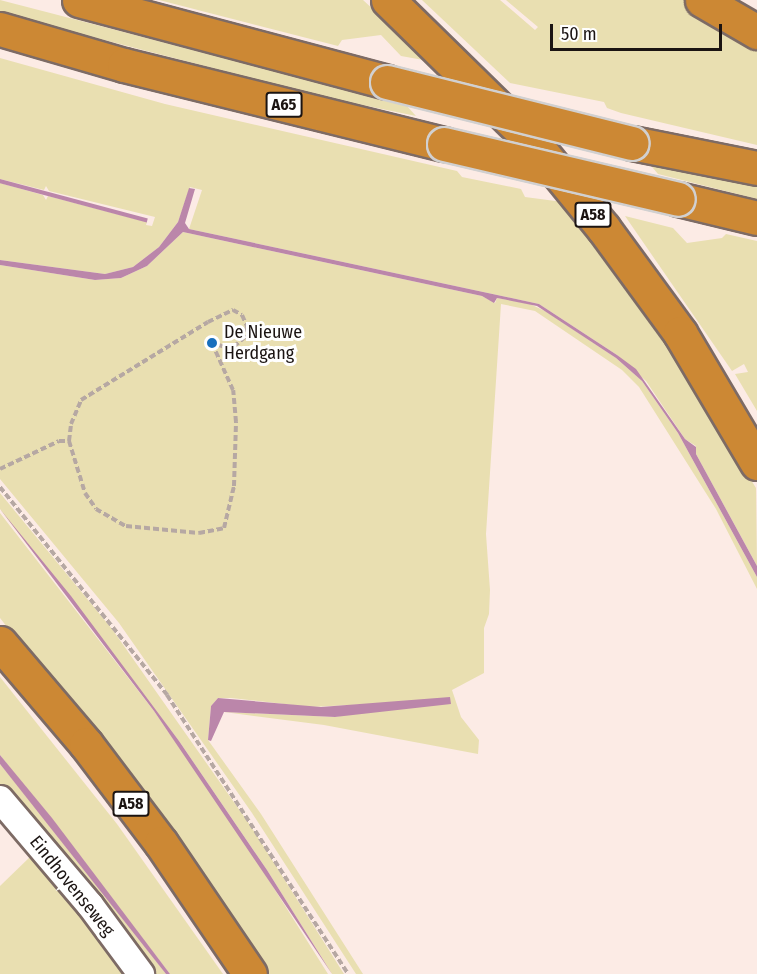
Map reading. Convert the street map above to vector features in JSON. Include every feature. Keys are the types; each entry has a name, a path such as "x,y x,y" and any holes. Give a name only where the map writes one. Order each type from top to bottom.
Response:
{"highway":[{"path":"79,0 387,82 632,142 757,168"},
{"name":"A58","path":"388,0 533,142 604,229 680,333 757,463"},
{"path":"702,0 757,33"},
{"name":"A65","path":"0,30 124,65 757,218"},
{"name":"A58","path":"0,643 86,744 161,843 250,974"}],"street":[{"name":"Eindhovenseweg","path":"0,799 90,905 141,974"}],"path":[{"path":"233,310 242,315 245,337 231,349 212,343 233,390 236,422 234,486 224,528 199,533 126,526 96,509 85,493 69,441 71,424 81,400 208,322 233,310"},
{"path":"0,469 59,441 69,441"},
{"path":"0,488 167,695 348,974"}],"shaded area":[{"path":"0,0 406,105 416,116 328,98 0,13"},
{"path":"159,0 363,0 429,61 401,56 381,35 342,40 338,46"},
{"path":"422,0 500,0 535,30 538,27 506,0 688,0 757,41 757,145 621,113 607,108 604,102 510,83"},
{"path":"0,58 165,104 457,171 462,177 521,189 525,197 563,202 643,305 756,488 757,566 696,454 696,446 685,439 646,381 617,355 539,304 189,229 202,190 190,187 178,222 159,247 133,267 105,274 0,260 0,183 43,195 46,200 48,196 147,222 146,225 152,226 155,217 49,191 46,186 44,190 0,179"},
{"path":"647,161 757,184 757,199 658,174"},
{"path":"0,179 148,219 147,222 0,183"},
{"path":"189,188 195,189 185,223 189,229 539,304 617,355 636,369 685,439 696,447 696,454 757,566 757,577 678,433 642,381 616,358 537,306 497,298 494,303 482,296 183,232 147,266 121,278 95,280 0,265 0,260 105,274 133,267 159,247 178,222"},
{"path":"625,216 673,228 687,243 722,238 726,234 757,241 757,411 735,374 748,372 744,364 732,371"},
{"path":"183,232 482,296 495,303 497,298 530,304 547,312 616,358 642,381 678,433 757,577 757,589 716,509 639,387 622,370 535,311 501,304 486,534 490,590 489,614 484,628 484,673 452,690 461,717 479,740 478,754 324,725 224,712 335,717 413,702 310,707 218,698 211,706 208,740 261,814 363,974 356,974 252,813 119,623 0,479 0,265 95,280 121,278 147,266"},
{"path":"0,493 112,629 250,825 344,974 332,974 267,870 179,741 0,509"},
{"path":"0,509 71,596 179,741 267,870 332,974 154,711"},
{"path":"0,513 154,711 241,836 328,974 269,974 205,880 0,618"},
{"path":"0,677 117,824 223,974 170,974 0,755"},
{"path":"450,697 451,704 335,717 224,712 211,741 208,740 211,706 218,698 321,707"},
{"path":"0,755 52,818 170,974 166,974 0,764"},
{"path":"0,764 86,868 166,974 150,974 0,788"},
{"path":"33,854 134,974 0,974 0,886"}],"place":[{"name":"De Nieuwe Herdgang","path":"212,343"}]}
